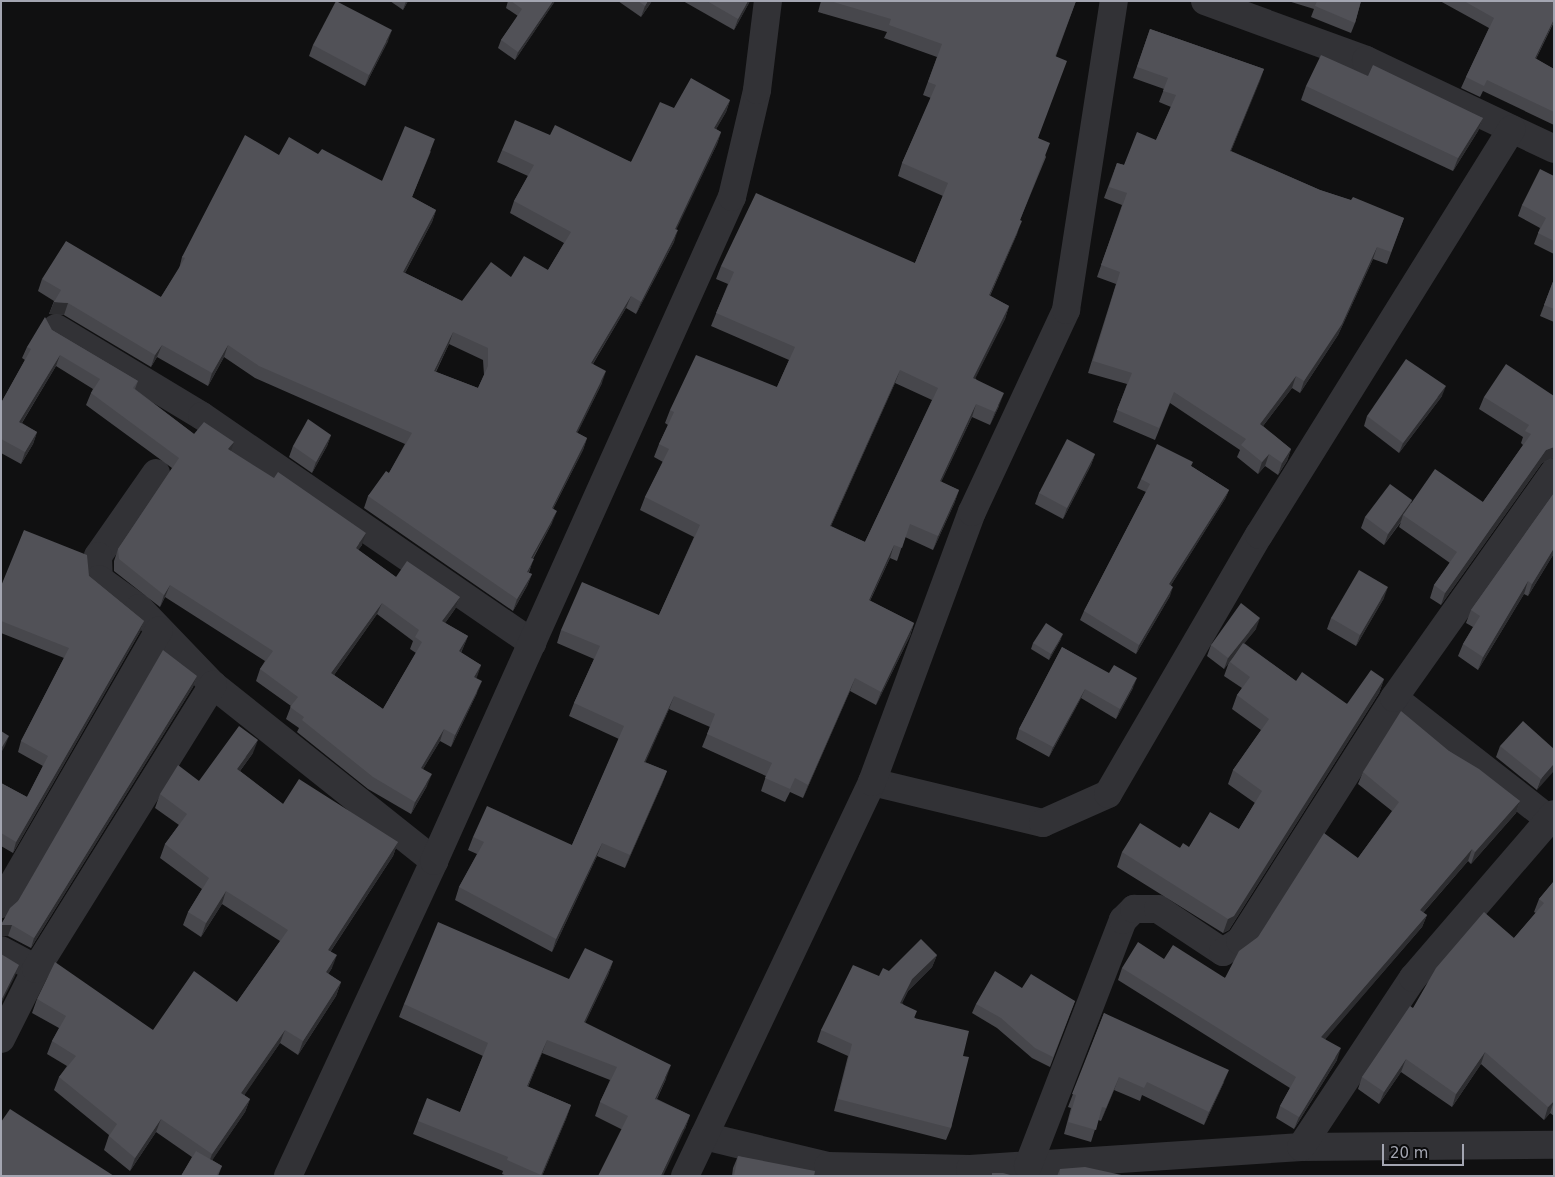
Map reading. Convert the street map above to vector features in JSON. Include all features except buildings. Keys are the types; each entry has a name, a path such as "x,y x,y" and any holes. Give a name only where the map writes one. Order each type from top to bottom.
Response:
{"street":[{"path":"288,1176 434,861 732,197 757,90 768,1"},
{"path":"685,1176 872,782 972,512 1066,310 1114,1"},
{"path":"1206,1 1366,60 1554,149"},
{"path":"872,782 1043,823 1108,794 1259,535 1512,129"},
{"path":"56,328 202,416 532,643"},
{"path":"1028,1166 1123,920 1134,909 1158,909 1223,952 1240,941 1394,698 1554,472"},
{"path":"156,473 98,556 96,572 99,579 139,608 212,685 434,861"},
{"path":"1,904 160,630"},
{"path":"2,1036 36,970 212,685"},
{"path":"1301,1147 1413,978 1551,816 1394,698"},
{"path":"1,950 36,970"},
{"path":"704,1136 828,1166 969,1172 1028,1166 1301,1147 1554,1145"}]}
